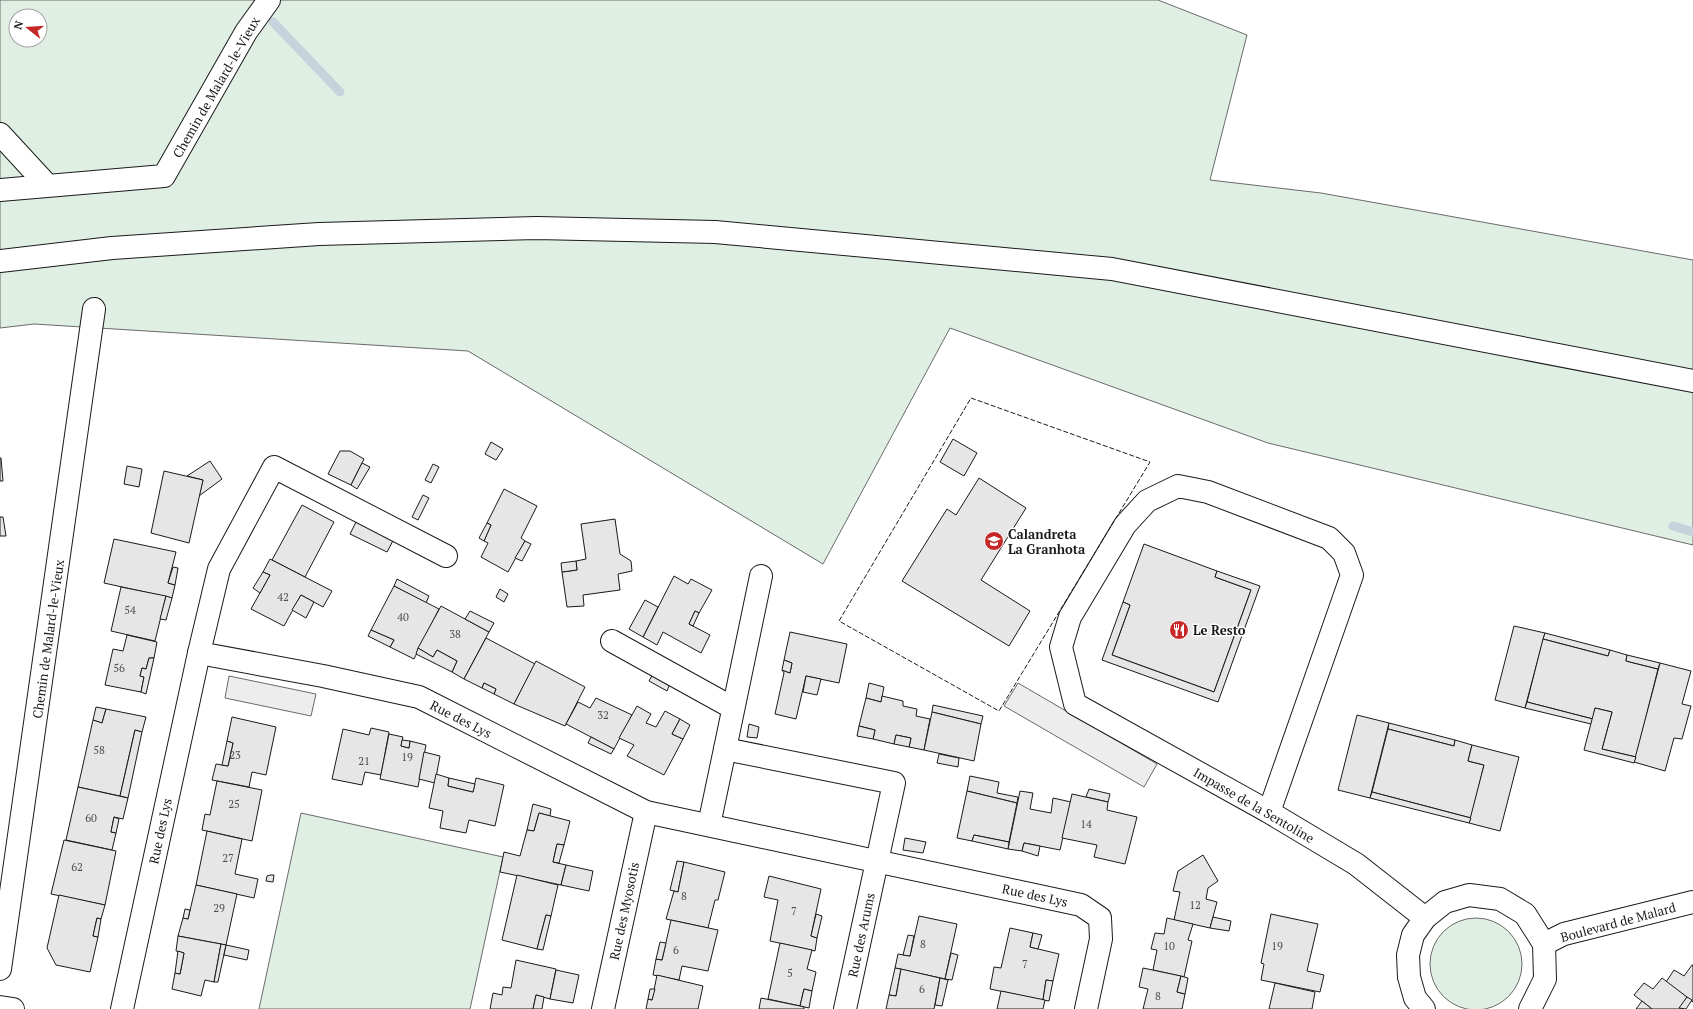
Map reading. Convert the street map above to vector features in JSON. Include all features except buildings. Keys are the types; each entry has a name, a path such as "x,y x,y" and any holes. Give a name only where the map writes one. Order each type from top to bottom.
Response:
{"street":[{"name":"Chemin de Malard-le-Vieux","path":"47,185 164,176 246,32 269,0"},
{"path":"0,134 47,185"},
{"path":"0,190 47,185"},
{"path":"0,262 112,248 319,234 536,228 715,232 1112,269 1693,381"},
{"name":"Chemin de Malard-le-Vieux","path":"0,969 94,309"},
{"name":"Rue des Lys","path":"122,1009 199,653 219,569 274,467 446,556"},
{"name":"Impasse de la Sentoline","path":"1269,812 1352,575 1344,553 1329,538 1208,492 1178,486 1148,501 1125,525 1070,617 1062,647 1075,704 1269,812 1356,864 1425,918"},
{"path":"708,825 761,576"},
{"path":"612,641 734,708"},
{"name":"Rue des Lys","path":"199,653 323,676 419,697 646,812 1081,905 1100,918 1101,940 1086,1009"},
{"path":"725,749 894,783 877,861"},
{"name":"Rue des Myosotis","path":"603,1009 646,812"},
{"name":"Rue des Arums","path":"845,1009 877,861"},
{"path":"1424,1009 1415,998 1409,977 1408,954 1413,935 1425,918 1446,902 1469,895 1500,899 1525,914 1544,944 1545,979 1530,1009"},
{"name":"Boulevard de Malard","path":"1544,944 1564,934 1693,902"},
{"path":"0,1006 13,1009"}],"green space":[{"path":"0,0 1158,0 1247,35 1210,180 1321,193 1693,260 1693,545 1268,443 950,328 823,564 468,351 34,324 0,328"},
{"path":"301,813 503,857 470,1009 259,1009"},
{"path":"1476,918 1485,919 1502,926 1514,938 1521,955 1521,973 1514,990 1502,1002 1485,1009 1476,1010 1467,1009 1450,1002 1438,990 1431,973 1430,964 1431,955 1438,938 1450,926 1467,919"}],"shaded area":[{"path":"229,676 316,694 311,716 225,698"},
{"path":"1018,683 1157,764 1144,787 1004,706"}],"waterway":[{"path":"273,22 340,92"},
{"path":"1673,526 1693,532"}],"fence":[{"path":"971,398 1150,462 999,711 839,621 971,398"}],"place":[{"name":"Calandreta La Granhota","path":"994,541"},
{"name":"Le Resto","path":"1179,630"}]}
